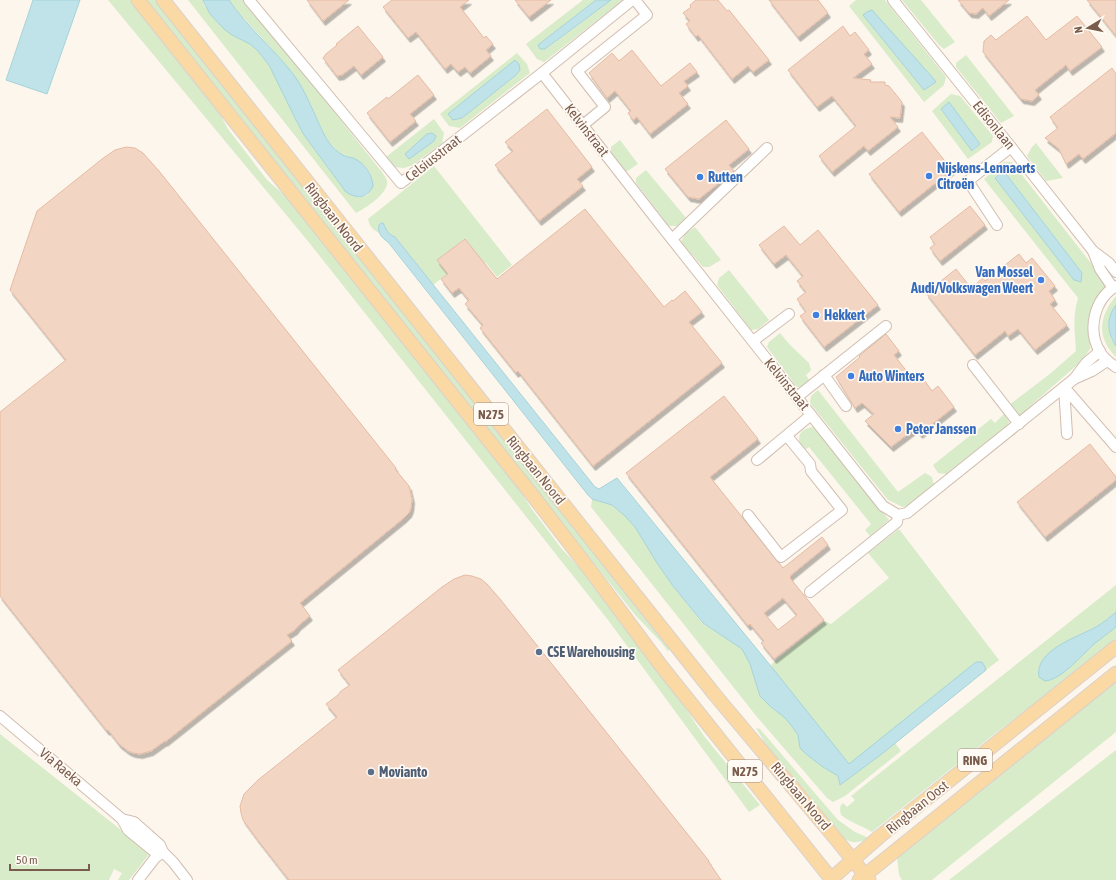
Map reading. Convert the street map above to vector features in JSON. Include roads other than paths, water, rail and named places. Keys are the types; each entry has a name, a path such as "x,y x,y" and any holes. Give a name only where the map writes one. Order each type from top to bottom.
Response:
{"main road":[{"name":"Ringbaan Noord","path":"138,0 533,496 662,668 831,880"},
{"name":"Ringbaan Noord","path":"163,0 715,695 853,860 864,878"},
{"name":"Ringbaan Oost","path":"831,880 853,860 1116,647"},
{"name":"Ringbaan Oost","path":"864,878 1116,673"}],"street":[{"name":"Celsiusstraat","path":"249,0 401,183 542,73 632,0"},
{"path":"582,125 605,107 577,71 647,16 635,0"},
{"name":"Edisonlaan","path":"893,0 1093,251 1109,263 1116,272"},
{"name":"Kelvinstraat","path":"542,73 883,506 898,515"},
{"path":"997,225 968,181 1011,147"},
{"path":"672,239 768,148"},
{"name":"Edisonlaan","path":"1093,251 1100,270 1115,287"},
{"path":"1115,287 1103,298 1096,310 1093,324 1094,338 1100,351 1107,361 1116,368"},
{"path":"753,341 789,314"},
{"path":"797,397 886,326"},
{"path":"810,592 897,522 898,515 907,513 1074,379 1086,363 1100,351"},
{"path":"1074,379 1092,372 1107,361"},
{"path":"974,366 1019,424"},
{"path":"824,375 846,406"},
{"path":"1064,387 1066,434"},
{"path":"1064,387 1116,447"},
{"path":"757,460 811,415"},
{"path":"748,516 781,558 842,510 811,471 810,464 787,436"},
{"name":"Via Raeka","path":"0,716 122,819 134,822 160,845 164,852"},
{"path":"138,880 156,858 164,852 187,880"}],"water":[{"path":"33,0 80,0 47,94 6,80"},
{"path":"203,0 229,0 236,10 285,64 303,89 322,131 330,144 342,155 357,160 367,169 373,186 368,193 358,197 346,192 304,135 269,65 250,44 224,29 210,14"},
{"path":"596,0 611,0 545,49 540,49 538,45"},
{"path":"872,10 936,82 924,90 863,15"},
{"path":"515,60 519,64 520,70 516,75 462,118 453,120 448,114"},
{"path":"949,102 980,144 972,151 941,109"},
{"path":"432,133 436,136 434,141 409,159 405,154 427,134"},
{"path":"1003,170 1082,273 1081,282 1074,280 995,178"},
{"path":"383,223 386,230 392,236 395,237 595,487 599,489 617,478 849,764 976,662 982,662 986,670 883,753 840,785 838,776 823,767 800,748 798,735 791,725 760,696 750,664 742,649 703,623 673,586 635,527 625,516 612,505 592,499 588,495 388,242 382,237 379,233 379,225"},
{"path":"1116,305 1116,346 1109,331 1109,320"},
{"path":"1116,612 1116,627 1094,644 1064,672 1051,680 1045,681 1039,677 1039,668 1043,659 1050,652 1069,640 1099,625"}],"place":[{"name":"Nijskens-Lennaerts Citroën","path":"929,176"},
{"name":"Rutten","path":"700,177"},
{"name":"Van Mossel Audi/Volkswagen Weert","path":"1041,280"},
{"name":"Hekkert","path":"816,315"},
{"name":"Auto Winters","path":"851,376"},
{"name":"Peter Janssen","path":"898,429"},
{"name":"CSE Warehousing","path":"539,652"},
{"name":"Movianto","path":"371,772"}]}
